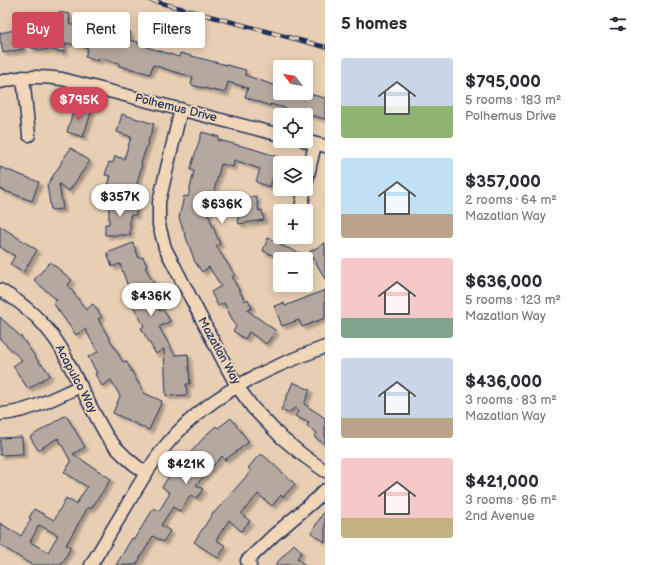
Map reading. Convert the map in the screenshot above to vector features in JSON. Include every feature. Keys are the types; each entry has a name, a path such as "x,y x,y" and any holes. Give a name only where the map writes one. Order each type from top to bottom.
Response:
{"street":[{"name":"Polhemus Drive","path":"0,82 22,78 49,77 62,79 273,133"},
{"path":"22,78 29,135"},
{"name":"Mazatlan Way","path":"181,109 159,202 158,214 160,231 165,248 237,386 253,408 282,438 325,471"},
{"path":"312,156 315,144"},
{"name":"Acapulco Way","path":"0,290 32,312 47,330 61,349 108,438 125,458 146,473"},
{"path":"91,565 146,473 168,444 194,417 217,399 263,372 325,347"},
{"path":"0,414 25,410 81,386"},
{"path":"250,565 247,561 325,490"}],"building":[{"path":"64,13 70,14 69,24 72,25 72,44 66,43 64,52 31,48 64,48"},
{"path":"12,30 12,48 23,49 3,53 0,42 0,33"},
{"path":"130,40 138,42 138,48 151,48 179,57 180,53 246,70 245,75 273,85 273,100 313,100 313,95 325,98 325,119 313,116 313,108 285,108 270,104 270,106 245,97 248,88 228,82 225,93 191,85 193,77 153,65 150,74 119,66 119,63 99,58 98,61 85,57 88,48 130,48"},
{"path":"75,105 92,110 83,137 67,132"},
{"path":"122,114 154,124 141,163 135,192 108,185 111,176 105,175 109,162 113,163 115,156 124,159 131,137 117,132"},
{"path":"202,132 219,137 218,140 276,156 273,156 273,177 270,187 256,182 260,169 234,160 233,167 221,164 208,214 220,244 216,246 235,275 232,277 245,301 248,299 252,308 247,310 276,331 266,344 249,332 245,339 233,331 236,327 224,303 218,306 211,292 221,286 209,267 202,272 195,262 179,218 184,196 188,197 194,171 190,170"},
{"path":"71,148 90,161 69,191 59,184 63,209 51,210 47,185"},
{"path":"0,167 39,182 32,201 0,189"},
{"path":"256,196 259,211 262,210 264,220 239,224 234,200"},
{"path":"109,201 136,201 136,215 130,215 130,235 105,235 105,224 109,224"},
{"path":"0,226 37,250 23,273 10,264 15,256 0,247"},
{"path":"268,238 273,240 273,244 280,244 298,252 273,252 273,255 263,251"},
{"path":"133,243 139,258 143,257 147,266 145,267 156,287 149,292 160,311 163,309 170,321 159,327 175,355 188,354 190,384 186,384 187,395 166,396 164,349 156,354 141,328 144,326 124,289 128,287 120,264 112,267 107,253"},
{"path":"325,243 325,279 314,259 313,252 309,252"},
{"path":"50,262 72,280 68,285 86,310 93,304 102,317 98,319 123,362 126,361 144,393 162,401 149,430 113,413 120,396 111,380 102,386 95,374 97,373 88,357 98,352 85,329 76,335 53,303 57,300 34,280"},
{"path":"325,290 325,318 302,327 299,320 282,326 274,306 284,303 285,306"},
{"path":"0,317 22,338 50,375 28,389 13,366 22,360 0,339"},
{"path":"293,382 310,390 304,404 325,418 325,444 314,437 317,433 307,426 309,423 295,416 298,412 295,408 288,413 281,410"},
{"path":"66,415 85,447 73,454 111,479 91,509 88,507 66,545 71,547 61,565 32,565 0,545 0,523 21,536 31,519 29,518 34,509 54,520 66,498 76,504 87,487 64,472 71,462 58,438 38,450 30,437","holes":["39,525 58,535 48,552 30,542"]},
{"path":"231,418 249,442 225,460 222,456 196,485 203,489 197,498 191,495 180,511 173,507 161,525 170,531 163,542 153,536 136,565 116,565 132,538 134,539 154,508 159,511 170,493 162,487 173,470 174,471 208,433 216,426 218,428"},
{"path":"22,437 23,454 0,455 0,438"},
{"path":"259,455 263,455 295,484 283,497 281,495 272,506 258,494 241,514 250,521 241,531 229,520 216,540 226,546 218,558 194,542 213,513 251,471 248,468"},
{"path":"325,510 325,542 311,533"},
{"path":"294,544 302,552 297,558 304,565 275,565"}],"railway":[{"path":"150,0 325,47"}]}
